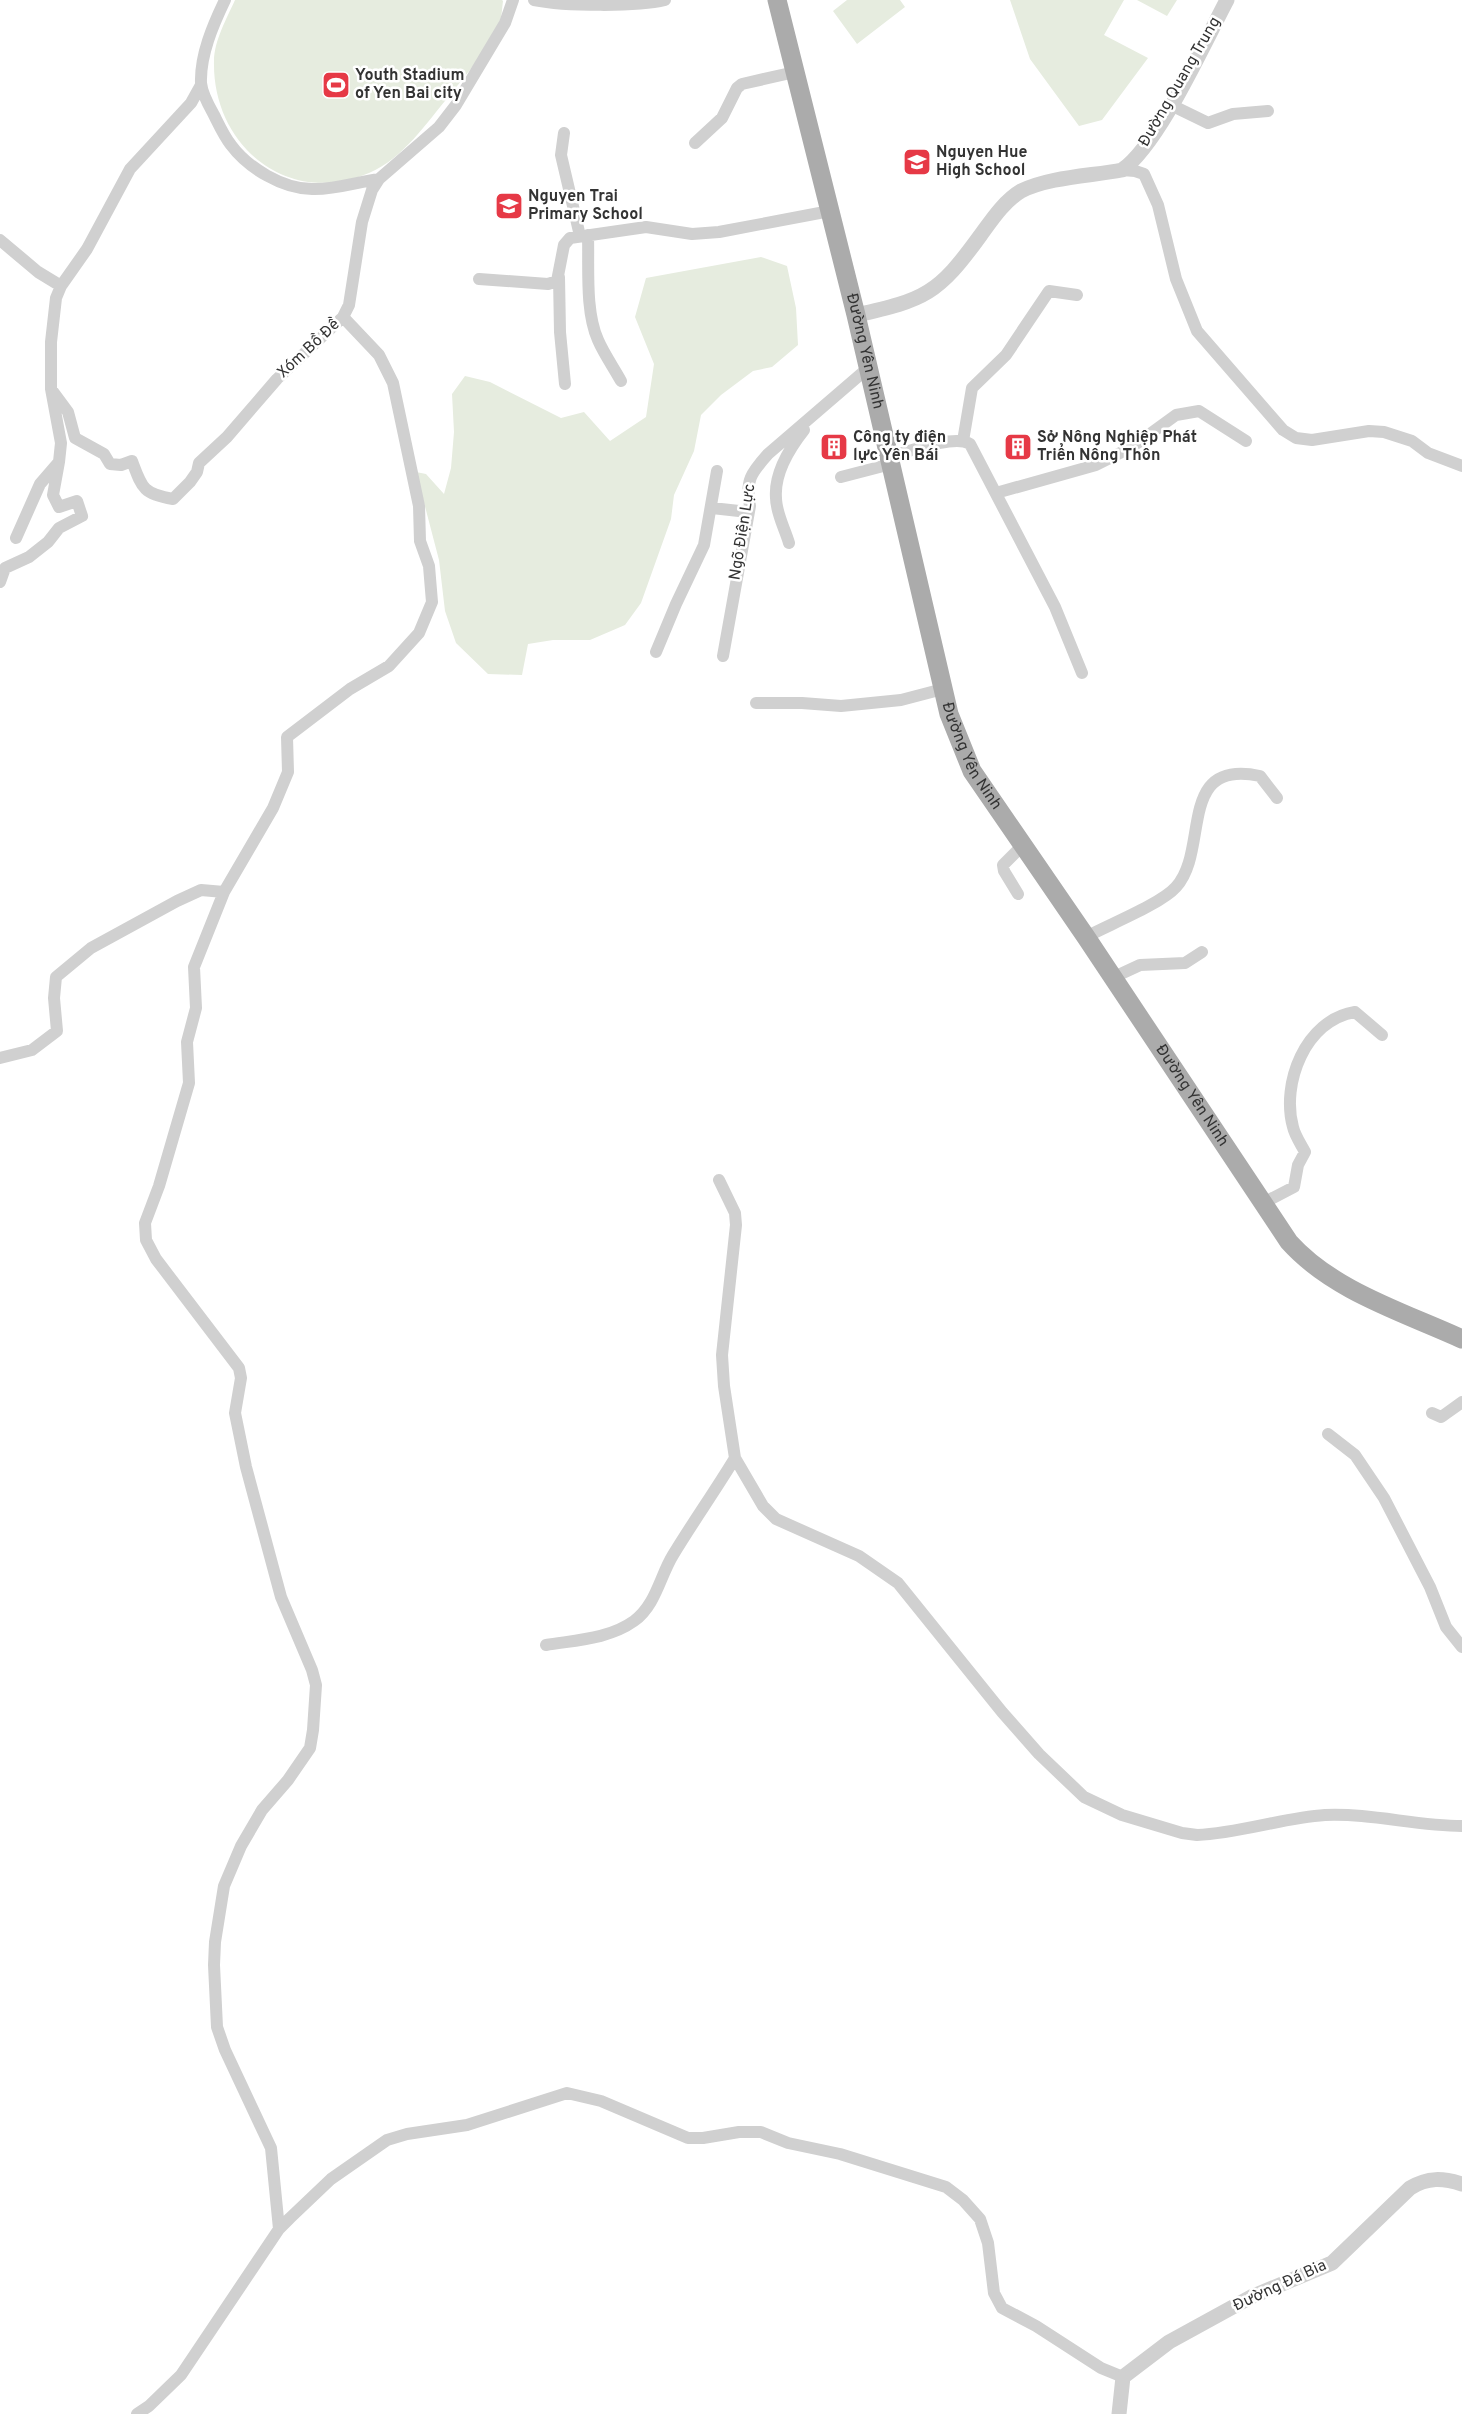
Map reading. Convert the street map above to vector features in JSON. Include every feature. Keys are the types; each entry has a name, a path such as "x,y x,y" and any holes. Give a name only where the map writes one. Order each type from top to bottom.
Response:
{"main road":[{"name":"Đường Yên Ninh","path":"777,0 856,315 949,714 972,770 1086,937 1289,1242 1306,1261 1360,1293 1462,1339"}],"street":[{"path":"0,582 5,568 29,557 48,542 59,528 82,516 77,501 58,507 54,495 61,443 51,389 50,342 56,298 61,286 87,249 130,169 191,103 201,85 203,63 212,28 225,0"},
{"name":"Xóm Bồ Đề","path":"51,389 68,412 75,438 104,454 110,464 121,465 132,461 140,485 148,492 173,499 197,472 198,463 227,437 277,379 343,317 349,305 367,203 379,178 420,146 439,127 456,105 504,23 513,0"},
{"path":"534,0 549,3 600,3 656,2 665,0"},
{"name":"Đường Quang Trung","path":"1122,170 1138,156 1171,105 1227,0"},
{"path":"695,143 722,118 737,88 742,84 795,72"},
{"path":"201,85 209,105 231,145 255,167 280,182 311,190 379,178"},
{"path":"1171,105 1208,123 1233,114 1268,111"},
{"path":"564,132 560,155 584,236 590,310 593,324 597,339 621,381"},
{"path":"856,315 910,302 933,290 946,279 1004,206 1019,192 1044,183 1122,170 1135,171 1144,174 1158,205 1176,279 1197,331 1283,430 1296,438 1312,440 1368,431 1384,432 1412,441 1428,453 1462,466"},
{"path":"565,384 560,332 559,277 565,242 570,238 646,227 692,234 719,232 830,211"},
{"path":"0,240 38,272 61,286"},
{"path":"479,279 548,284 557,281 559,277"},
{"path":"963,441 972,388 1006,355 1049,290 1077,295"},
{"path":"279,2229 272,2148 228,2058 217,2027 214,1974 215,1942 224,1886 241,1846 262,1810 288,1780 310,1748 316,1685 309,1662 280,1598 246,1466 235,1413 241,1378 239,1368 156,1259 146,1240 145,1222 159,1186 189,1083 187,1042 196,1008 194,968 224,892 273,808 288,772 287,737 350,689 389,666 419,633 432,602 429,566 420,541 419,506 393,383 380,354 343,317"},
{"name":"Ngõ Điện Lực","path":"723,656 748,512 746,489 754,468 868,368"},
{"path":"790,543 776,500 776,486 790,449 822,408"},
{"path":"996,493 1096,465 1132,447 1176,415 1199,411 1246,441"},
{"path":"841,477 950,442 963,441 973,448 1055,607 1082,673"},
{"path":"16,538 40,484 59,462"},
{"path":"656,652 676,604 704,546 717,470"},
{"path":"712,508 748,512"},
{"path":"756,703 802,703 841,706 901,700 943,689"},
{"path":"1086,937 1160,898 1176,887 1189,864 1201,799 1214,782 1232,775 1248,774 1260,776 1277,798"},
{"path":"1018,894 1004,871 1003,865 1023,845"},
{"path":"0,1058 32,1050 57,1031 54,998 56,977 91,948 112,938 130,925 201,890 224,892"},
{"path":"1112,978 1140,965 1185,963 1202,952"},
{"path":"1263,1203 1294,1187 1298,1165 1305,1152 1293,1128 1290,1104 1295,1069 1312,1038 1320,1029 1355,1012 1382,1036"},
{"path":"719,1180 735,1213 736,1225 722,1355 724,1386 736,1458 763,1506 776,1519 859,1556 898,1583 1002,1712 1039,1754 1084,1796 1122,1815 1182,1834 1197,1835 1325,1815 1386,1818 1439,1826 1462,1826"},
{"path":"1432,1413 1440,1417 1462,1402"},
{"path":"1328,1434 1356,1456 1384,1498 1430,1586 1446,1626 1462,1647"},
{"path":"546,1645 596,1637 620,1629 644,1612 655,1594 672,1557 736,1458"},
{"path":"136,2414 149,2406 181,2374 279,2229 331,2179 387,2140 407,2134 467,2124 567,2093 600,2101 688,2138 703,2138 739,2132 761,2132 788,2143 840,2154 946,2187 963,2200 980,2219 988,2244 990,2271 997,2301 1009,2313 1036,2326 1101,2368 1124,2377 1119,2414"},
{"name":"Đường Đá Bia","path":"1124,2377 1169,2342 1251,2297 1332,2263 1410,2188 1419,2182 1437,2179 1462,2184"}],"shaded area":[{"name":"Youth Stadium of Yen Bai city","path":"235,0 503,1 500,21 484,51 404,149 382,166 369,173 339,182 310,182 283,175 260,162 241,143 226,119 217,91 214,61 216,46"},
{"path":"847,0 900,0 905,7 857,44 833,11"},
{"path":"1010,0 1124,0 1104,35 1148,58 1102,120 1079,126 1030,59"},
{"path":"1137,0 1177,0 1167,16"},
{"path":"761,257 787,266 796,308 798,345 772,367 753,371 721,395 701,415 694,451 674,495 671,519 641,603 625,625 590,640 553,640 528,644 522,675 488,674 456,643 445,611 439,560 416,472 426,474 444,494 451,468 454,432 452,394 465,376 490,382 561,418 584,412 610,441 646,417 654,364 635,317 646,278"}],"place":[{"name":"Youth Stadium of Yen Bai city","path":"336,85"},
{"name":"Nguyen Hue High School","path":"917,162"},
{"name":"Nguyen Trai Primary School","path":"509,206"},
{"name":"Công ty điện lực Yên Bái","path":"834,447"},
{"name":"Sở Nông Nghiệp Phát Triển Nông Thôn","path":"1018,447"}]}
